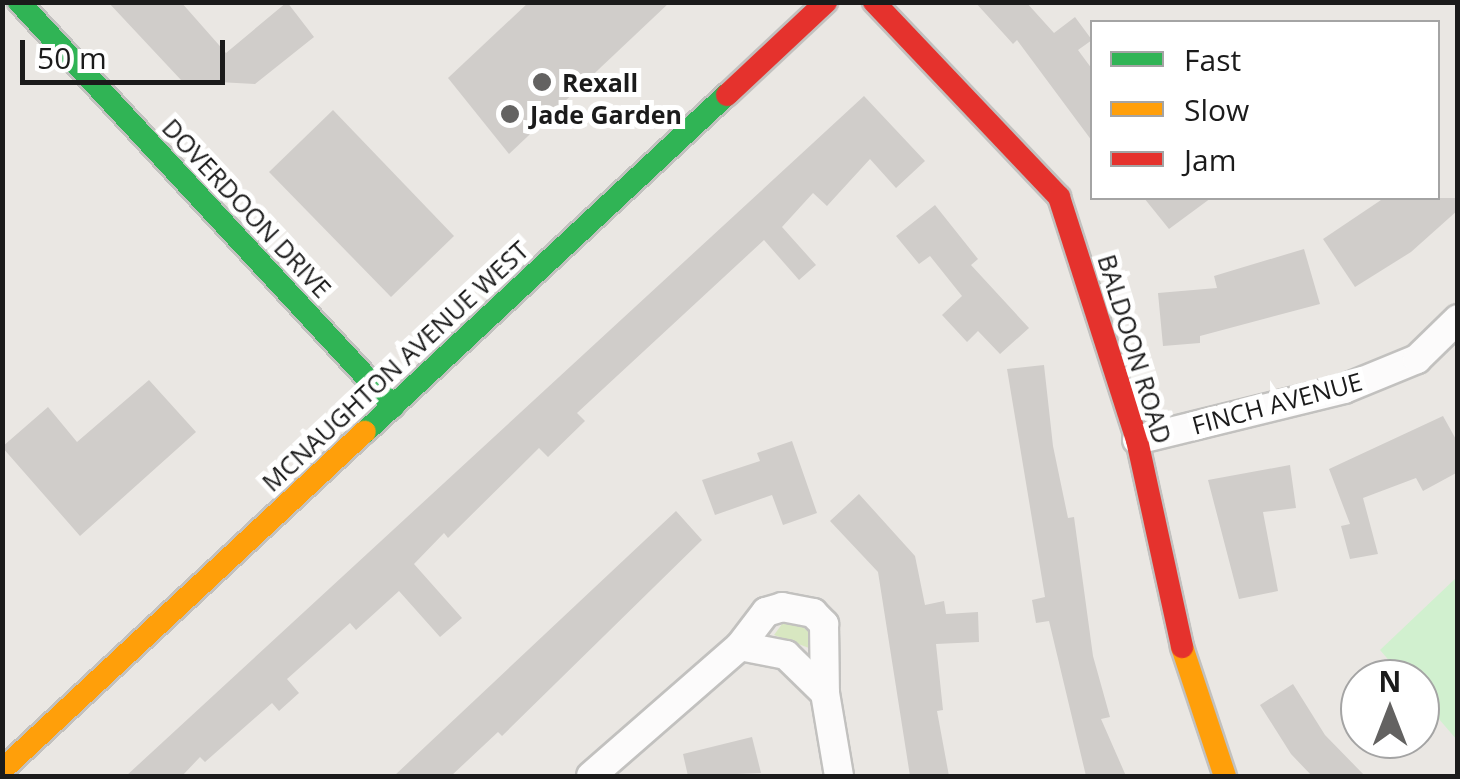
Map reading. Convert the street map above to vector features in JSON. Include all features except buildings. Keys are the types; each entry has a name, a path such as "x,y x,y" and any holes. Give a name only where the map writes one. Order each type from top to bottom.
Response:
{"street":[{"name":"DOVERDOON DRIVE","path":"20,2 393,406"},
{"name":"MCNAUGHTON AVENUE WEST","path":"2,770 826,2"},
{"name":"BALDOON ROAD","path":"874,2 1059,197 1137,440 1192,690 1225,776"},
{"name":"FINCH AVENUE","path":"1137,440 1344,389 1417,359 1458,319"},
{"path":"591,776 740,646 766,612 782,607 813,613 829,638 824,693 839,776"},
{"path":"740,646 786,654 824,693"}],"green space":[{"path":"1457,577 1457,740 1440,720 1440,659 1388,659 1380,650"},
{"path":"797,622 810,633 809,648 774,635 782,624"}],"traffic: fast":[{"path":"19,2 393,406"},
{"path":"365,432 727,95"}],"traffic: slow":[{"path":"2,770 365,432"},
{"path":"1182,647 1225,776"}],"traffic: jam":[{"path":"727,95 826,2"},
{"path":"874,2 1059,197 1137,440 1182,647"}],"place":[{"name":"Rexall","path":"542,82"},
{"name":"Jade Garden","path":"510,114"}]}
